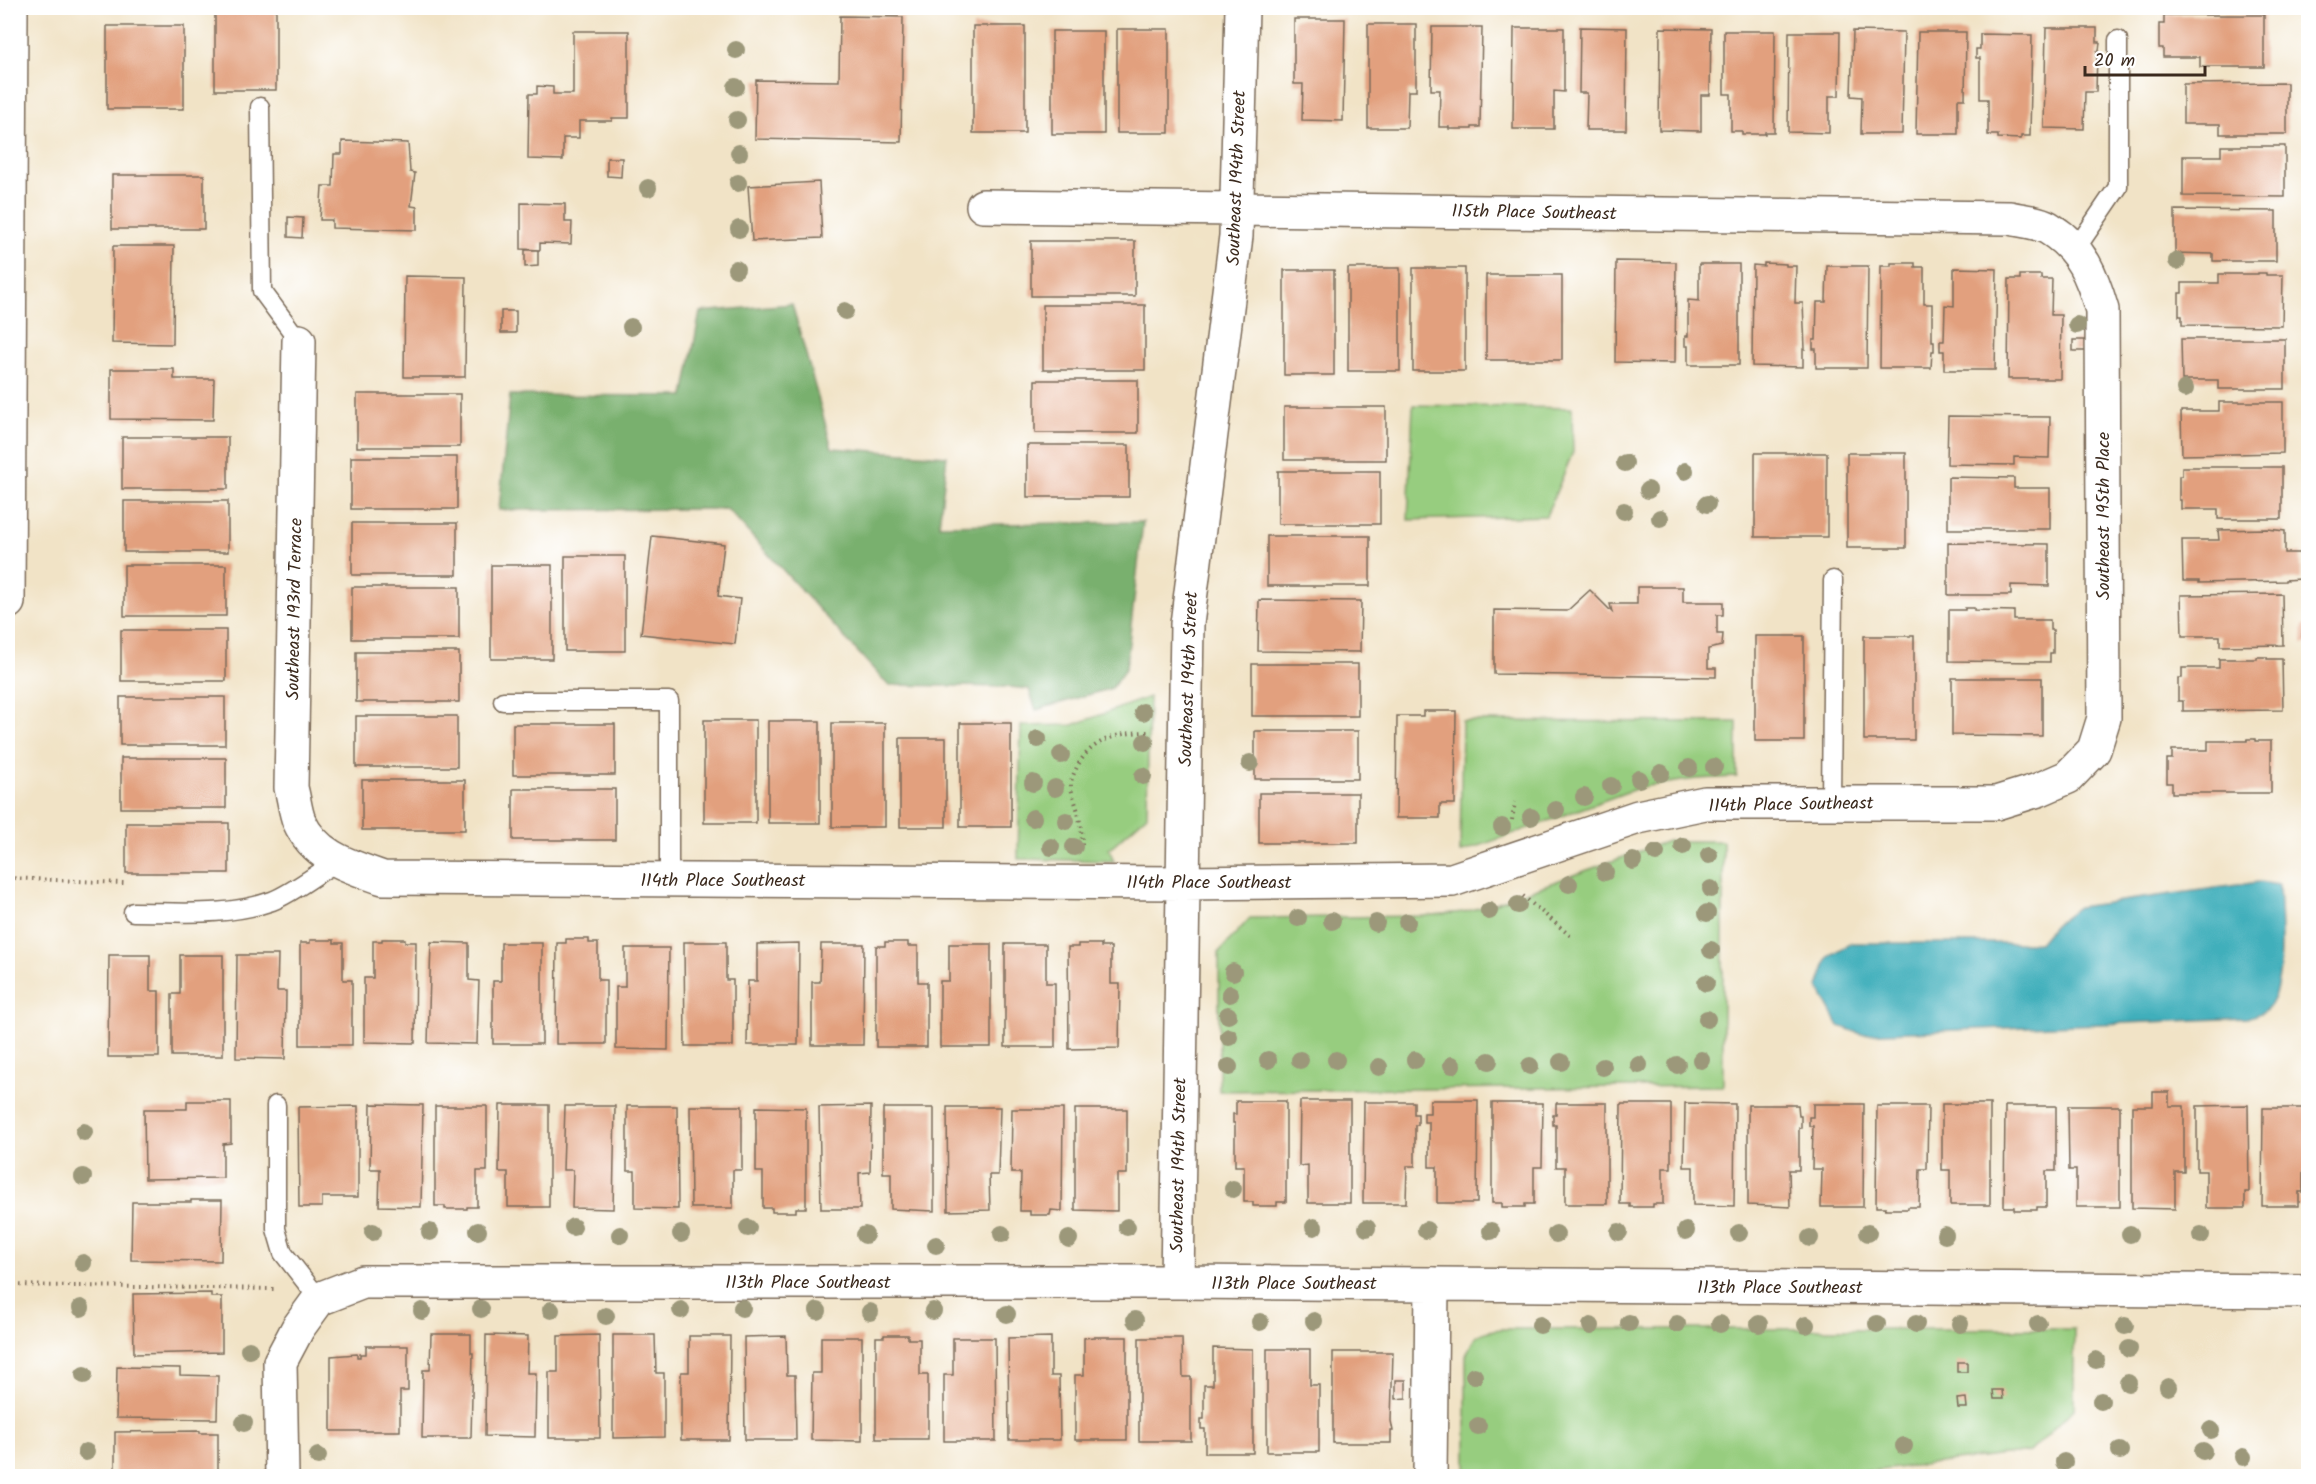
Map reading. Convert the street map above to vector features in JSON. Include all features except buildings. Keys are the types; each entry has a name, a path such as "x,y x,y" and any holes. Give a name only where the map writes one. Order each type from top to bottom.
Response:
{"street":[{"path":"8,602 11,8"},
{"name":"Southeast 194th Street","path":"1177,1282 1187,624 1236,236 1242,8"},
{"name":"115th Place Southeast","path":"983,206 1237,207 2010,218 2049,228 2075,249"},
{"name":"Southeast 195th Place","path":"2068,777 2094,750 2104,718 2102,310 2092,276 2075,249"},
{"name":"Southeast 193rd Terrace","path":"299,341 291,788 299,820 312,841 336,862"},
{"name":"114th Place Southeast","path":"336,862 383,878 1183,883 1452,880 1638,817 1705,803 1996,802 2038,790 2068,777"},
{"name":"113th Place Southeast","path":"319,1299 363,1282 1177,1282 2308,1291"},
{"path":"1430,1476 1432,1284"},
{"path":"282,1476 280,1362 298,1328 319,1299"}],"lane":[{"path":"2075,249 2118,187 2118,40"},
{"path":"260,107 262,291 299,341"},
{"path":"1832,803 1833,580"},
{"path":"503,701 669,701 669,879"},
{"path":"136,912 216,913 237,910 274,900 336,862"},
{"path":"276,1105 276,1229 283,1253 319,1299"}],"path":[{"path":"1081,882 1082,832 1071,786 1073,775 1081,759 1092,747 1108,738 1129,732 1185,731"},
{"path":"1490,868 1573,938"},
{"path":"8,878 139,884 136,912"},
{"path":"8,1284 290,1289 319,1299"}],"green space":[{"path":"792,304 832,448 947,456 939,525 1143,522 1126,668 1112,688 1036,710 1029,689 888,685 727,509 499,510 510,395 684,396 700,312"},
{"path":"1413,405 1572,408 1573,452 1546,516 1408,520"},
{"path":"1149,697 1147,815 1109,849 1114,861 1018,859 1021,726 1073,725"},
{"path":"1462,721 1737,722 1737,777 1696,779 1641,787 1460,853"},
{"path":"1668,841 1723,841 1723,1086 1219,1091 1219,952 1250,918 1423,916 1464,912 1490,905"},
{"path":"1501,1329 2074,1329 2074,1408 2030,1452 1855,1473 1466,1476 1466,1356 1478,1335"}],"water":[{"path":"2259,882 2279,885 2280,971 2272,1002 2264,1011 2247,1018 1861,1034 1839,1026 1818,987 1828,957 1851,943 2039,943 2054,925 2078,907"}]}
